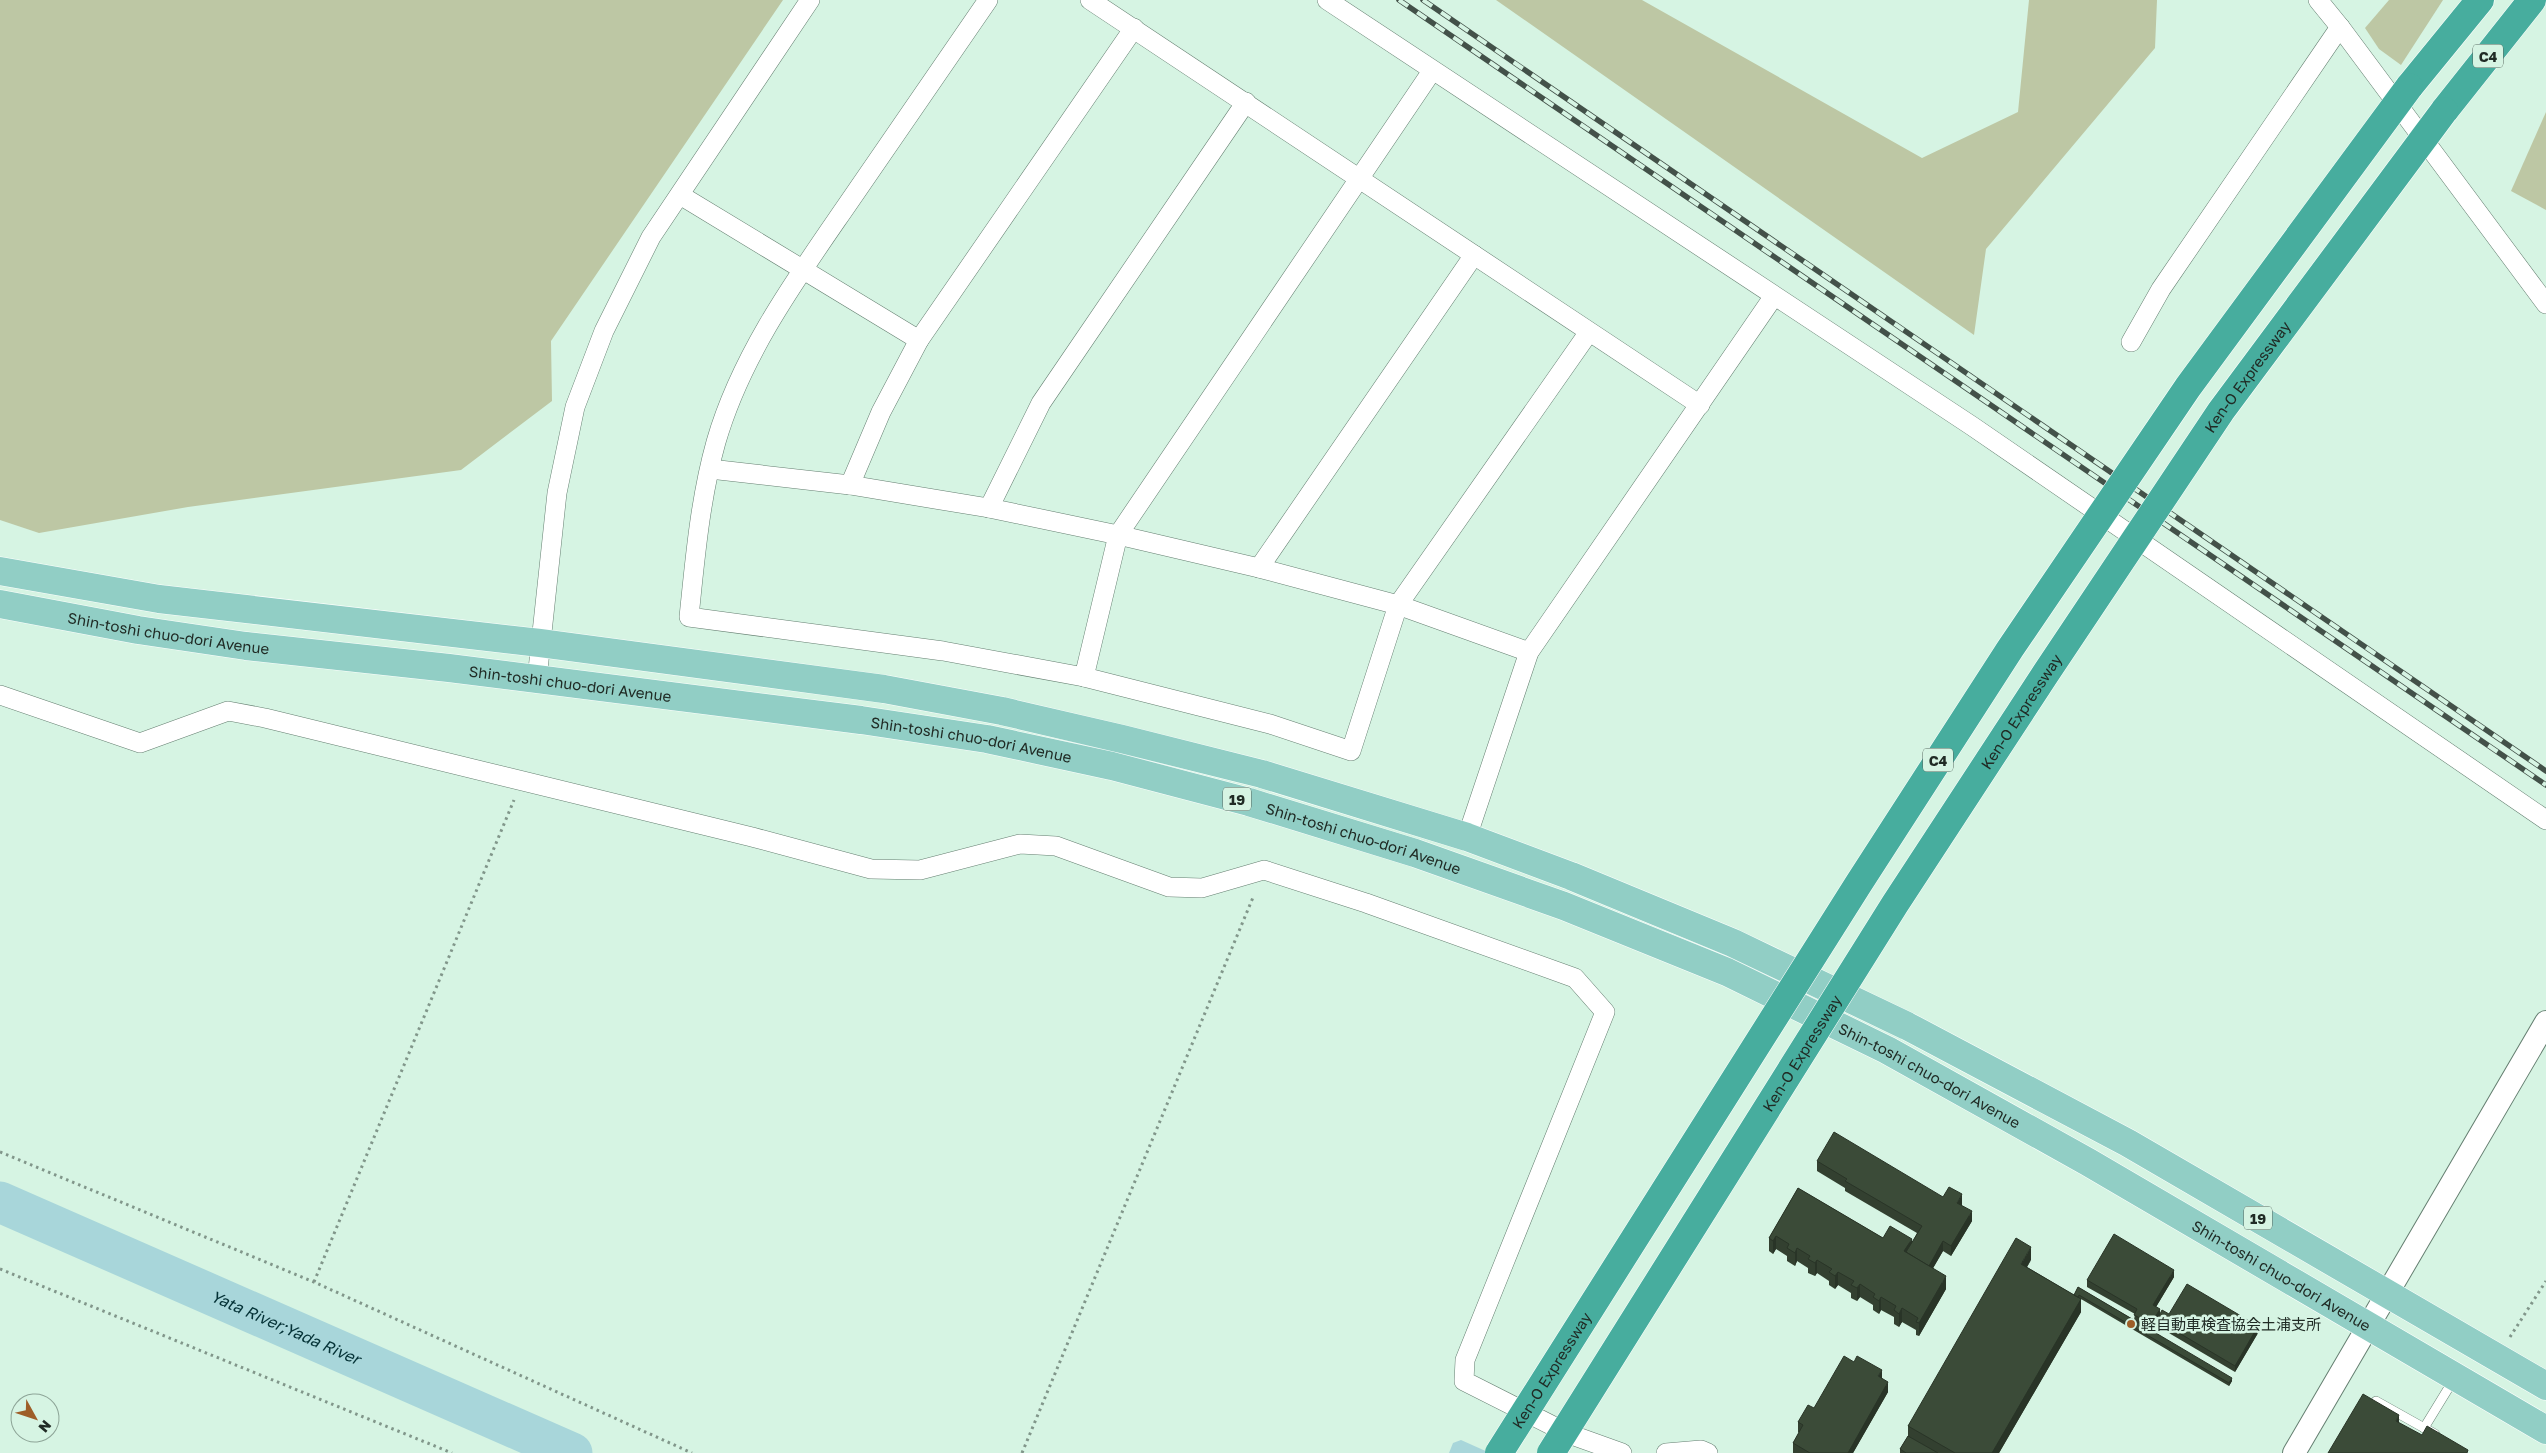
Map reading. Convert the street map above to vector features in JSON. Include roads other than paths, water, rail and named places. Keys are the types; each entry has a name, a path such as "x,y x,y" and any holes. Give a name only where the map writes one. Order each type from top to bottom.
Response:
{"highway":[{"name":"Ken-O Expressway","path":"1499,1453 1853,892 2010,650 2188,387 2409,87 2480,0"},
{"name":"Ken-O Expressway","path":"1551,1453 1890,913 2046,673 2221,411 2444,111 2532,0"}],"main road":[{"name":"Shin-toshi chuo-dori Avenue","path":"0,570 159,599 540,643 884,689 1002,711 1262,774 1467,837 1570,876 1733,943 1907,1026 2128,1143 2546,1386"},
{"name":"Shin-toshi chuo-dori Avenue","path":"0,604 138,630 236,644 861,720 986,740 1112,766 1249,802 1452,866 1564,906 1727,972 1887,1050 2088,1162 2546,1430"}],"street":[{"path":"537,680 557,493 574,407 604,331 651,237 810,0"},
{"path":"988,0 802,270 773,317 744,371 724,418 710,470 697,537 689,617 943,651 1084,677 1270,724 1351,750 1398,605 1588,332"},
{"path":"1090,0 1700,405"},
{"path":"1327,0 1972,426 2546,820"},
{"path":"2318,0 2340,26 2546,304"},
{"path":"2132,342 2161,289 2340,26"},
{"path":"850,485 881,412 919,340 1134,28"},
{"path":"1084,677 1118,535 1432,71"},
{"path":"988,508 1041,403 1246,102"},
{"path":"680,195 919,340"},
{"path":"1258,568 1474,255"},
{"path":"1467,837 1529,652 1774,296"},
{"path":"710,470 850,485 988,508 1118,535 1258,568 1398,605 1529,652"},
{"path":"0,695 140,743 228,711 265,718 871,869 920,870 1020,844 1056,846 1169,887 1202,888 1264,870 1366,903 1575,978 1604,1012 1464,1360 1464,1381 1569,1434 1622,1453"},
{"path":"2294,1453 2546,1022"},
{"path":"1666,1453 1701,1450 1708,1453"}],"lane":[{"path":"2424,1428 2456,1376"},
{"path":"2376,1400 2441,1438"}],"water":[{"path":"1461,1440 1490,1453 1449,1453 1453,1443"}],"waterway":[{"name":"Yata River;Yada River","path":"0,1202 572,1453"}],"railway":[{"path":"1399,0 2546,785"},
{"path":"1423,0 2546,771"}],"place":[{"name":"軽自動車検査協会土浦支所","path":"2131,1324"}]}
